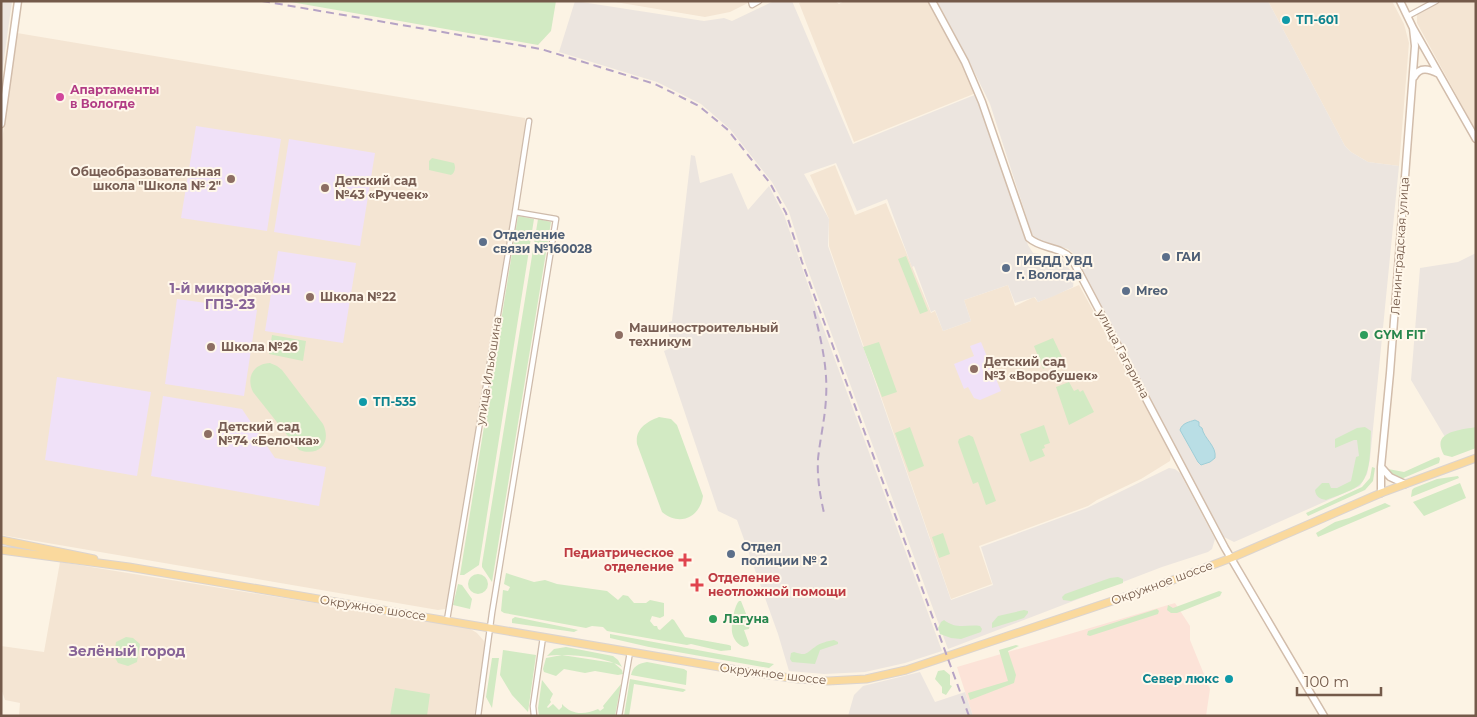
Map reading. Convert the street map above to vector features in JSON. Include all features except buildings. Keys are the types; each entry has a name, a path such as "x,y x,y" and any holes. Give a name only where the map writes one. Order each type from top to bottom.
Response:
{"main road":[{"name":"Окружное шоссе","path":"1,550 129,567 798,679 828,681 866,679 906,670 947,657 1156,586 1231,558 1381,493 1476,458"},
{"name":"Окружное шоссе","path":"1,540 58,550 129,567"}],"street":[{"path":"1,124 18,1"},
{"path":"751,3 758,1"},
{"name":"улица Гагарина","path":"932,1 965,62 982,102 1029,238 1036,243 1063,252 1072,259 1231,558 1324,716"},
{"name":"Ленинградская улица","path":"1400,1 1413,28 1476,139"},
{"path":"1408,16 1436,1"},
{"name":"Ленинградская улица","path":"1381,493 1381,467 1415,46 1413,28"},
{"path":"1412,80 1422,69 1427,69 1440,75"},
{"name":"улица Ильюшина","path":"447,620 516,212 529,121"},
{"path":"478,716 490,628 556,219 516,212"},
{"path":"1381,467 1390,477 1405,484"},
{"path":"534,716 533,706 543,637"},
{"path":"619,716 630,652"}],"shaded area":[{"path":"1,1 12,1 1,80"},
{"path":"575,1 704,21 724,18 732,21 774,1 792,1 853,144 977,94 1028,245 1033,253 1061,257 1074,278 1073,287 1054,296 1038,302 1035,297 1015,303 1008,285 964,300 971,321 943,331 935,310 931,312 887,199 857,211 836,163 804,174 829,219 828,246 951,600 993,585 981,547 1087,508 1169,468 1175,469 1180,473 1215,539 1212,549 948,649 805,262 789,212 772,182 730,129 701,104 657,82 559,52"},
{"path":"609,1 752,1 730,12 705,17"},
{"path":"803,1 835,1 839,4 844,1 929,1 976,93 854,142 799,3"},
{"path":"937,1 1268,1 1345,146 1368,162 1399,166 1370,459 1367,474 1360,486 1234,542 1224,537 1073,253 1068,249 1038,240 1032,234 990,104"},
{"path":"1268,1 1392,1 1404,24 1409,43 1399,166 1368,162 1345,146"},
{"path":"1439,1 1476,1 1476,131 1417,23 1417,14"},
{"path":"17,33 525,118 498,297 448,602 445,609 438,610 1,535 1,148"},
{"name":"Общеобразовательная школа \"Школа № 2\"","path":"196,126 281,139 267,231 181,218"},
{"name":"Детский сад №43 «Ручеек»","path":"289,139 375,153 360,246 274,232"},
{"path":"691,155 695,156 700,183 732,173 748,210 769,186 784,215 816,308 942,651 905,663 865,672 824,674 789,671 778,634 737,520 718,511 664,351 673,347 665,324 672,321"},
{"path":"835,165 855,215 886,203 931,313 935,311 943,331 971,321 964,300 1008,285 1015,306 1034,297 1038,302 1079,285 1171,453 1170,461 1141,479 1088,506 979,546 992,584 951,599 829,246 829,219 810,175"},
{"name":"Школа №22","path":"278,251 356,263 343,343 265,331"},
{"path":"1476,253 1476,430 1448,442 1411,380 1420,268 1458,262"},
{"name":"Школа №26","path":"177,299 257,310 244,396 165,384"},
{"name":"Детский сад №3 «Воробушек»","path":"981,342 1001,391 980,400 974,398 968,387 964,389 954,364 974,356 970,346"},
{"path":"57,377 151,392 137,476 45,460"},
{"name":"Детский сад №74 «Белочка»","path":"163,396 242,409 275,458 326,467 319,506 151,476"},
{"name":"Зелёный город","path":"60,562 469,628 484,641 485,650 474,716 19,716 20,703 5,700 1,688 1,646 44,652"},
{"path":"1175,603 1190,626 1190,640 1210,689 1206,716 973,716 957,667"},
{"path":"920,672 935,702 965,692 973,716 848,716 854,695 863,686"}],"green space":[{"path":"285,1 556,1 551,31 538,45"},
{"path":"432,158 454,163 453,173 451,175 429,170 429,161"},
{"path":"518,216 534,219 479,565 464,575 460,575"},
{"path":"538,219 551,222 492,582 482,564"},
{"path":"906,256 928,311 920,314 898,259"},
{"path":"272,335 306,341 303,361 269,354"},
{"path":"1053,338 1062,357 1043,369 1034,346"},
{"path":"879,342 897,392 882,397 863,347"},
{"path":"270,363 282,370 323,424 326,437 322,447 318,450 306,452 299,450 253,392 250,381 252,372 259,366"},
{"path":"1069,382 1074,391 1078,389 1080,392 1083,390 1094,412 1069,425 1056,387"},
{"path":"659,417 671,419 677,425 703,496 698,509 688,518 676,519 662,512 637,444 638,434 642,427"},
{"path":"1044,425 1050,443 1044,445 1045,448 1042,449 1045,456 1030,462 1020,434"},
{"path":"910,427 924,466 909,472 895,433"},
{"path":"1365,427 1371,431 1371,444 1368,468 1363,482 1342,494 1326,500 1320,498 1315,490 1322,483 1329,483 1331,488 1337,488 1351,481 1356,457 1359,456 1357,440 1335,448 1335,439 1357,428"},
{"path":"1476,427 1476,448 1452,457 1444,455 1441,441 1444,436 1456,431"},
{"path":"969,435 973,437 996,501 986,505 978,482 973,484 958,442 959,439"},
{"path":"1439,457 1439,463 1401,479 1393,476 1388,469 1404,472"},
{"path":"1372,467 1375,468 1373,481 1365,490 1308,516 1306,513 1362,487 1370,478"},
{"path":"1458,476 1459,478 1411,497 1414,488 1437,479"},
{"path":"1460,483 1466,498 1424,516 1413,502"},
{"path":"1385,503 1391,506 1318,537 1316,533 1335,522"},
{"path":"943,533 950,554 939,558 932,537"},
{"path":"506,573 534,582 545,580 557,584 607,591 618,600 623,595 628,596 634,603 646,603 650,600 664,603 664,616 660,618 652,616 650,621 658,629 660,630 672,619 685,637 729,645 731,650 721,651 691,644 687,645 607,631 603,627 592,626 586,628 504,613 501,611 503,590 508,591 510,587 504,584"},
{"path":"478,574 485,577 488,584 485,591 478,594 471,591 468,584 471,577"},
{"path":"1118,577 1123,579 1123,583 1071,601 1063,600 1062,597 1065,594"},
{"path":"458,584 462,585 472,599 470,609 453,605"},
{"path":"1219,591 1222,592 1220,596 1177,613 1171,613 1167,610 1168,605 1173,608"},
{"path":"739,601 741,601 750,624 749,629 744,630 749,644 744,647 736,641 732,632 733,616"},
{"path":"1157,609 1159,611 1158,614 1090,636 1087,635 1088,631"},
{"path":"1024,610 1028,611 1028,613 1024,618 992,628 992,623 998,616"},
{"path":"515,617 578,630 574,632 512,623 512,619"},
{"path":"944,620 953,625 980,626 982,629 981,632 961,639 951,638 940,634 938,628"},
{"path":"610,634 774,664 769,668 649,647 610,638"},
{"path":"126,637 133,638 140,644 137,662 128,666 118,663 114,656 116,642"},
{"path":"834,640 838,644 820,650 815,664 792,662 790,659 791,653 806,654 819,644"},
{"path":"1016,645 1019,646 1008,651 1016,675 1014,683 970,700 968,693 1008,681 999,650"},
{"path":"566,647 613,656 622,667 607,661 586,657 547,656 554,649"},
{"path":"503,650 536,655 528,712 512,695 500,675"},
{"path":"562,655 614,663 622,670 623,674 618,675 595,671 585,673 564,669 556,676 544,672 546,658"},
{"path":"492,658 499,658 492,708 486,697"},
{"path":"647,662 684,669 687,671 686,685 631,675 636,666"},
{"path":"944,670 950,675 950,685 952,686 946,695 942,693 942,687 935,679 938,671"},
{"path":"630,679 686,690 683,692 634,684 629,716 624,716"},
{"path":"542,680 553,694 548,708 553,704 559,710 562,704 566,708 578,713 598,709 600,711 621,684 615,716 539,716 538,708"},
{"path":"395,688 430,694 427,716 390,716"}],"water":[{"path":"1195,420 1199,422 1199,426 1202,428 1215,454 1215,458 1210,462 1201,465 1180,430 1184,424"}],"railway":[{"path":"262,1 541,49 655,84 699,106 728,130 770,183 786,213 802,262 969,716"},
{"path":"814,311 826,376 825,406 818,466 819,486 824,513"}],"place":[{"name":"ТП-601","path":"1286,20"},
{"name":"Апартаменты в Вологде","path":"60,97"},
{"name":"Общеобразовательная школа \"Школа № 2\"","path":"231,179"},
{"name":"Детский сад №43 «Ручеек»","path":"325,188"},
{"name":"Отделение связи №160028","path":"483,242"},
{"name":"ГАИ","path":"1166,257"},
{"name":"ГИБДД УВД г. Вологда","path":"1006,268"},
{"name":"Mreo","path":"1126,291"},
{"name":"Школа №22","path":"310,297"},
{"name":"Машиностроительный техникум","path":"619,335"},
{"name":"GYM FIT","path":"1364,335"},
{"name":"Школа №26","path":"211,347"},
{"name":"Детский сад №3 «Воробушек»","path":"974,369"},
{"name":"ТП-535","path":"363,402"},
{"name":"Детский сад №74 «Белочка»","path":"208,434"},
{"name":"Отдел полиции № 2","path":"731,554"},
{"name":"Педиатрическое отделение","path":"685,560"},
{"name":"Отделение неотложной помощи","path":"697,585"},
{"name":"Лагуна","path":"713,619"},
{"name":"Север люкс","path":"1229,679"}],"district":[{"name":"1-й микрорайон ГПЗ-23","path":"230,296"},
{"name":"Зелёный город","path":"127,651"}]}
